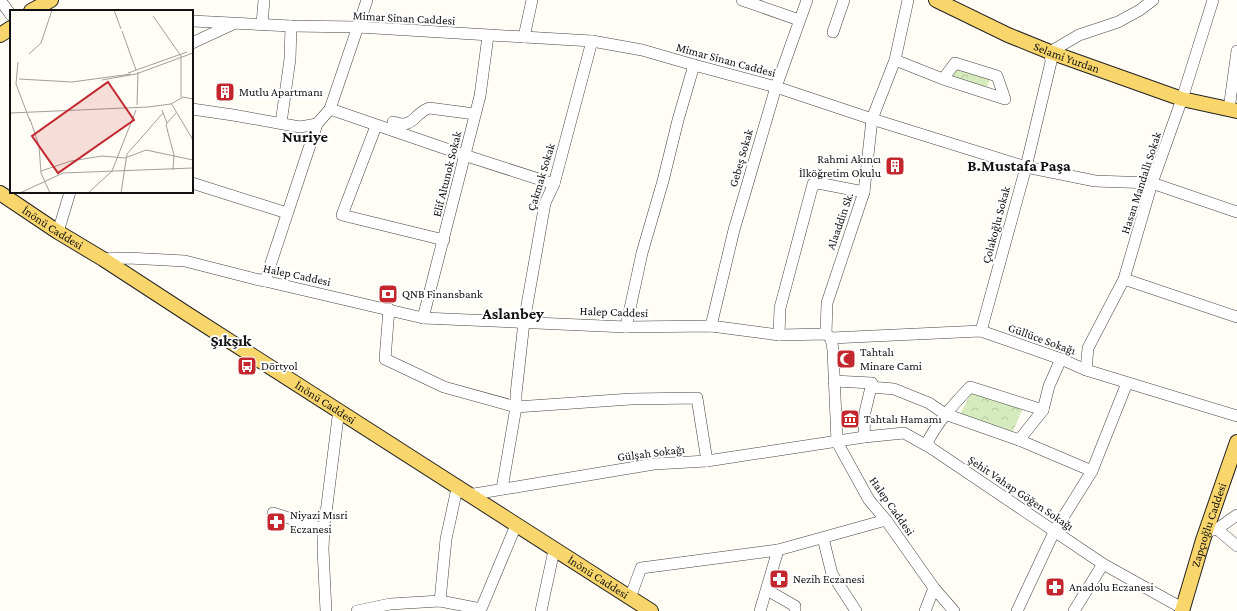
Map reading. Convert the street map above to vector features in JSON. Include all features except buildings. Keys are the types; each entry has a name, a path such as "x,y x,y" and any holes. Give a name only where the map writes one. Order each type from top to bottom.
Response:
{"main road":[{"path":"34,10 52,0"},
{"name":"Selami Yurdan","path":"936,0 952,5 1008,35 1050,52 1182,99 1233,110"},
{"path":"0,23 10,20"},
{"path":"0,27 10,21"},
{"path":"0,35 10,29"},
{"name":"İnönü Caddesi","path":"0,194 338,417 651,611"},
{"name":"İnönü Caddesi","path":"0,200 189,316 639,611"},
{"name":"Zapçıoğlu Caddesi","path":"1181,610 1211,530 1237,442"}],"street":[{"path":"0,0 10,13"},
{"path":"262,24 264,0"},
{"path":"265,280 317,124 330,109 367,0"},
{"path":"524,37 532,0"},
{"path":"742,0 799,20"},
{"name":"Gebeş Sokak","path":"711,326 734,230 776,86 807,0"},
{"path":"833,32 844,0"},
{"name":"Alaaddin Sk.","path":"829,336 827,303 864,192 872,119 895,60 908,0"},
{"path":"1050,52 1079,35 1118,22 1140,10 1153,0"},
{"name":"Hasan Mandallı Sokak","path":"1086,370 1088,348 1124,279 1152,183 1182,99 1213,0"},
{"name":"Mimar Sinan Caddesi","path":"193,21 358,28 592,41 642,50 776,86 872,119 1026,167 1095,181 1152,183 1237,212"},
{"path":"193,42 235,23"},
{"path":"281,124 290,67 291,26"},
{"name":"Elif Altunok Sokak","path":"423,318 480,96 488,36"},
{"name":"Çakmak Sokak","path":"502,489 516,407 516,394 524,322 545,203 554,184 592,41"},
{"path":"1233,110 1237,51"},
{"name":"Çolakoğlu Sokak","path":"981,331 1026,167 1051,62 1050,52"},
{"path":"895,60 943,79 1005,99 997,76 955,63 943,79"},
{"path":"626,327 642,253 694,65"},
{"path":"393,122 404,125 410,123 422,110 428,108 475,114"},
{"path":"193,109 300,127 317,124"},
{"path":"330,109 376,126 554,184"},
{"path":"376,126 342,215 444,240"},
{"path":"193,183 287,213"},
{"path":"779,335 780,308 813,184 823,184 864,192"},
{"path":"58,232 70,193"},
{"name":"Halep Caddesi","path":"98,259 128,258 185,261 255,280 265,280 423,318 626,327 711,326 779,335 829,336 833,350 837,442 869,500 886,520 934,588 954,611"},
{"path":"1124,279 1237,317"},
{"path":"390,309 385,359 444,387 516,407 631,399 697,398 707,461"},
{"name":"Güllüce Sokağı","path":"829,336 981,331 1127,384 1237,416"},
{"path":"1019,440 1043,410 1049,386 1061,359"},
{"path":"834,381 872,383 865,412 864,437"},
{"path":"1017,611 1054,532 1092,471 1127,384"},
{"path":"871,387 894,388 929,403 945,414 1019,440 1092,471"},
{"path":"931,448 927,443 933,430 945,414 970,387 1043,410"},
{"path":"326,611 323,549 324,530 338,417"},
{"name":"Şehit Vahap Göğen Sokağı","path":"837,442 864,437 904,433 931,448 1103,564 1181,610"},
{"name":"Gülşah Sokağı","path":"462,494 502,489 654,464 707,461 837,442"},
{"path":"440,601 446,539 462,494"},
{"path":"273,513 324,530"},
{"path":"1237,515 1211,530 1237,546"},
{"path":"630,598 641,568 778,550 886,520"},
{"path":"357,611 390,604 440,601 481,610 514,530"},
{"path":"823,538 832,574 856,611"},
{"path":"760,611 778,550"},
{"path":"542,611 553,555"},
{"path":"1074,611 1103,564"},
{"path":"925,611 934,588"},
{"path":"767,590 795,606 795,611"}],"green space":[{"path":"957,66 991,78 985,91 948,77"},
{"path":"973,390 1023,408 1012,434 959,416"}],"place":[{"name":"Mutlu Apartmanı","path":"225,92"},
{"name":"Rahmi Akıncı İlköğretim Okulu","path":"895,166"},
{"name":"QNB Finansbank","path":"388,294"},
{"name":"Tahtalı Minare Cami","path":"846,359"},
{"name":"Dörtyol","path":"247,366"},
{"name":"Tahtalı Hamamı","path":"850,419"},
{"name":"Niyazi Mısri Eczanesi","path":"276,522"},
{"name":"Nezih Eczanesi","path":"779,579"},
{"name":"Anadolu Eczanesi","path":"1055,587"}],"district":[{"name":"Nuriye","path":"305,136"},
{"name":"B.Mustafa Paşa","path":"1019,165"},
{"name":"Aslanbey","path":"513,313"},
{"name":"Şıkşık","path":"231,340"}]}
